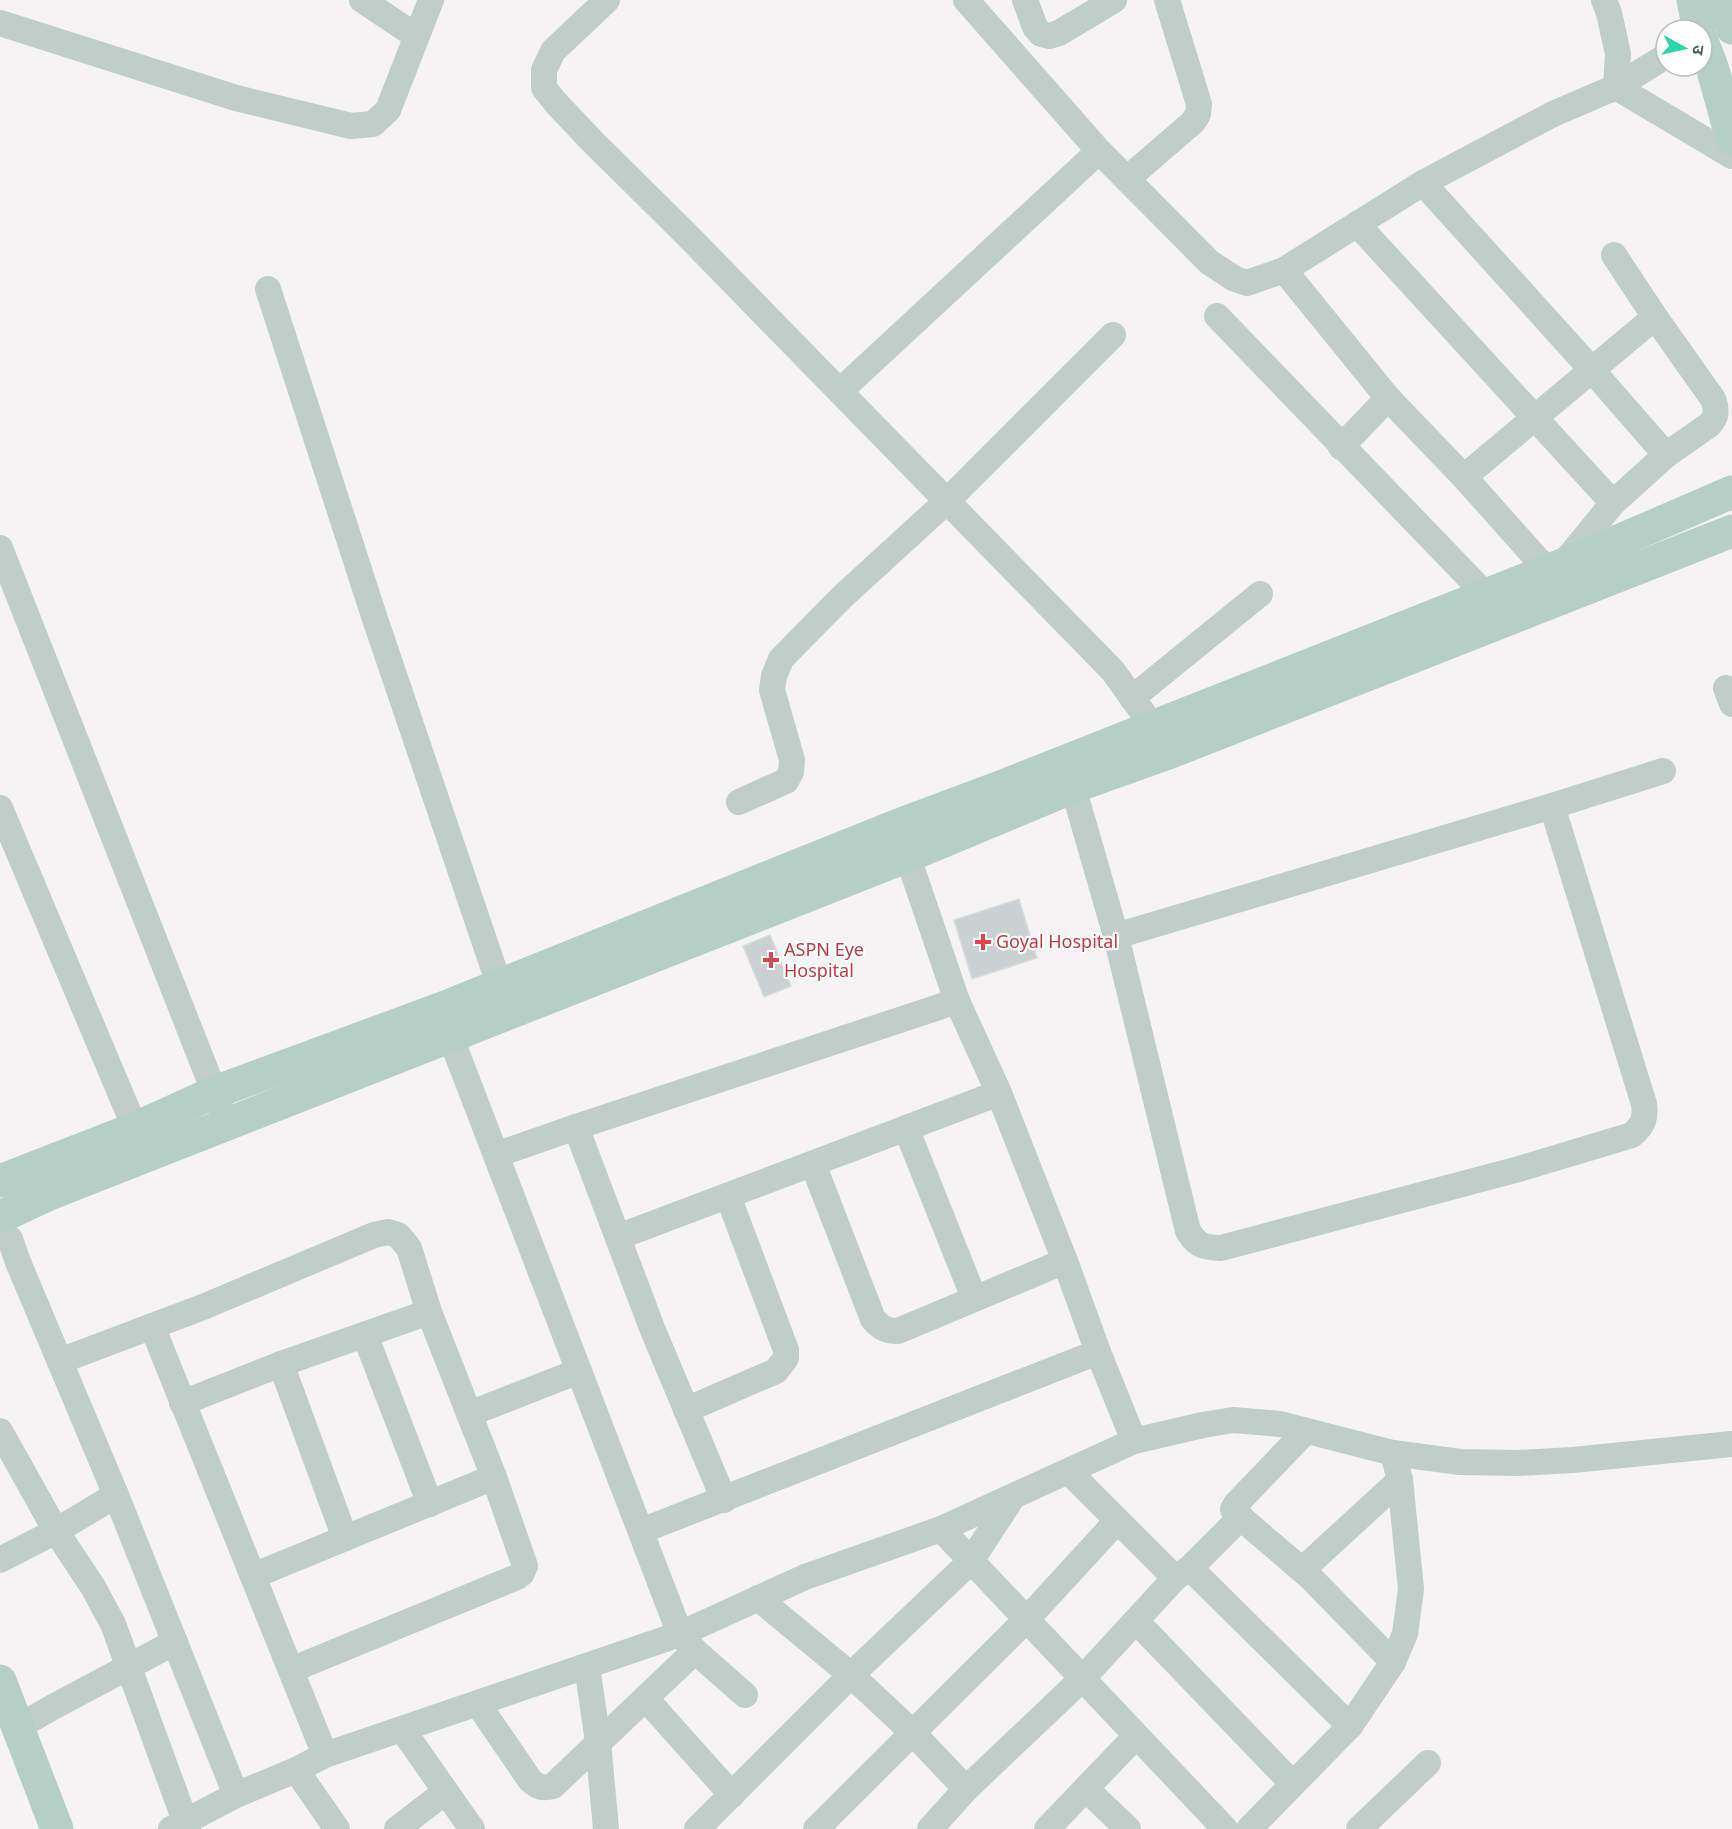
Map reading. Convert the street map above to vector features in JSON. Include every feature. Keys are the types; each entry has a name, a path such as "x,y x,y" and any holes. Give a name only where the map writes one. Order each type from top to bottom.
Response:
{"main road":[{"path":"1693,0 1697,18"},
{"path":"1714,74 1732,139"},
{"path":"1376,655 1486,595 1732,492"},
{"path":"20,1213 227,1124 446,1023 500,984 896,826 1162,739 1376,655 1732,531"},
{"path":"20,1213 135,1128 215,1092 446,1023 908,856 1072,787 1162,739"},
{"path":"0,1181 20,1213"},
{"path":"0,1681 9,1728 38,1829"},
{"path":"9,1728 57,1829"}],"street":[{"path":"362,0 416,36"},
{"path":"0,23 236,98 351,126 373,124 388,110 431,0"},
{"path":"607,0 553,51 544,70 544,88 593,142 1113,671 1162,739"},
{"path":"966,0 1099,151 1209,262 1235,279 1247,283 1284,270 1423,183 1554,114 1616,87 1654,63"},
{"path":"1025,0 1035,27 1041,34 1049,36 1059,33 1114,0"},
{"path":"1127,179 1193,122 1198,114 1199,104 1167,0"},
{"path":"1604,0 1618,54 1616,87"},
{"path":"1616,87 1732,156"},
{"path":"840,391 1099,151"},
{"path":"1423,183 1666,455"},
{"path":"1357,224 1613,503"},
{"path":"1284,270 1388,398 1555,567 1613,503 1666,455 1723,415 1614,255"},
{"path":"268,289 374,616 500,984"},
{"path":"1217,316 1486,595"},
{"path":"1464,477 1655,317"},
{"path":"739,802 786,781 791,772 792,760 772,690 774,676 781,660 841,598 947,501 1113,335"},
{"path":"1341,447 1388,398"},
{"path":"0,548 227,1124"},
{"path":"1132,698 1260,594"},
{"path":"1116,936 1663,771"},
{"path":"1072,787 1116,936 1188,1231 1195,1242 1205,1247 1221,1248 1519,1169 1632,1135 1640,1127 1646,1118 1644,1104 1552,806"},
{"path":"0,808 135,1128"},
{"path":"896,826 957,1001 999,1094 1134,1441"},
{"path":"496,1155 957,1001"},
{"path":"446,1023 641,1532 688,1642 745,1695"},
{"path":"618,1237 999,1094"},
{"path":"576,1127 652,1328 724,1500"},
{"path":"906,1128 974,1298"},
{"path":"813,1164 873,1319 881,1328 888,1331 898,1331 1065,1261"},
{"path":"686,1410 776,1371 786,1358 786,1350 728,1196"},
{"path":"20,1213 60,1361 176,1642 236,1795"},
{"path":"60,1361 203,1307 374,1235 388,1232 398,1235 409,1248 429,1312 494,1478 525,1566 517,1577 291,1670"},
{"path":"182,1403 281,1364 429,1312"},
{"path":"152,1326 326,1755"},
{"path":"365,1335 430,1504"},
{"path":"641,1532 1098,1352"},
{"path":"281,1364 345,1538"},
{"path":"469,1414 579,1371"},
{"path":"0,1431 56,1531 98,1596 113,1624 182,1827 236,1795 326,1755 587,1666 688,1642 758,1598 805,1577 941,1529 1134,1441 1233,1420 1280,1424 1393,1453 1460,1462 1518,1463 1573,1460 1732,1444"},
{"path":"1306,1431 1236,1504 1234,1512 1302,1570 1393,1662"},
{"path":"1256,1827 1293,1784 1350,1726 1393,1662 1405,1634 1411,1589 1400,1480 1393,1453"},
{"path":"1069,1472 1117,1521 1182,1573 1350,1726"},
{"path":"253,1576 494,1478"},
{"path":"1302,1570 1400,1480"},
{"path":"0,1560 56,1531 116,1495"},
{"path":"697,1829 851,1675 971,1560 1012,1497"},
{"path":"930,1829 966,1789 1083,1678 1182,1573 1241,1517"},
{"path":"816,1829 1027,1619 1117,1521"},
{"path":"941,1529 1225,1829"},
{"path":"758,1598 851,1675 912,1732 966,1789"},
{"path":"1136,1621 1293,1784"},
{"path":"9,1728 176,1642"},
{"path":"478,1704 530,1780 538,1787 553,1786 645,1699 688,1642"},
{"path":"587,1666 598,1742 606,1829"},
{"path":"645,1699 732,1795"},
{"path":"402,1729 472,1829"},
{"path":"1047,1829 1136,1736"},
{"path":"1359,1829 1428,1763"},
{"path":"296,1770 337,1829"},
{"path":"1086,1789 1128,1829"},
{"path":"397,1829 446,1792"}],"building":[{"path":"1019,899 1037,958 972,979 954,920"},
{"path":"770,935 791,986 764,997 743,946"}],"place":[{"name":"Goyal Hospital","path":"983,942"},
{"name":"ASPN Eye Hospital","path":"771,960"}]}
